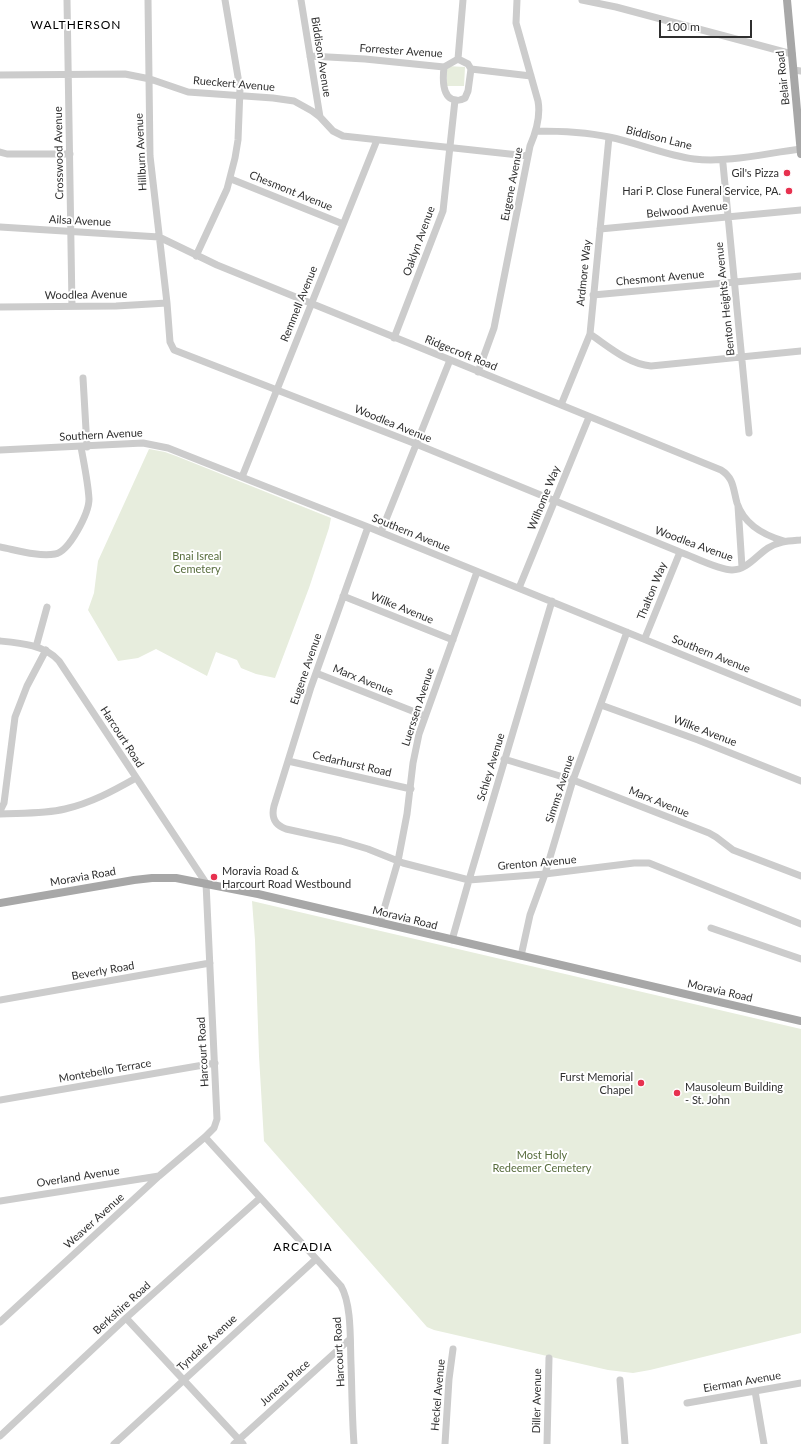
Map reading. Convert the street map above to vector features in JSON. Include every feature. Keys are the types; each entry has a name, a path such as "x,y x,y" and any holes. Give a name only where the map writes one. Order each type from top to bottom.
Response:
{"main road":[{"name":"Belair Road","path":"787,0 792,54 798,70 801,154"},
{"name":"Moravia Road","path":"0,903 134,880 176,878 206,883 801,1021"}],"street":[{"name":"Crosswood Avenue","path":"67,0 72,306"},
{"name":"Hillburn Avenue","path":"148,0 150,156 167,303"},
{"path":"196,256 231,179 238,140 240,96 224,0"},
{"name":"Biddison Avenue","path":"301,0 320,117"},
{"path":"458,59 463,0"},
{"name":"Eugene Avenue","path":"478,372 494,328 528,156 536,131 539,108 516,23 517,0"},
{"path":"582,0 622,9 792,54"},
{"name":"Forrester Avenue","path":"310,56 365,59 444,67 458,59 468,64 471,69"},
{"path":"444,67 444,88 450,98 456,100 465,98 468,91 471,69 531,76"},
{"name":"Rueckert Avenue","path":"0,75 125,74 150,79 188,92 273,98 294,101 320,117"},
{"name":"Oaklyn Avenue","path":"394,338 443,210 456,100"},
{"path":"320,117 333,131 343,136 528,156"},
{"name":"Biddison Lane","path":"536,131 585,133 609,137 696,159 723,160 801,149"},
{"name":"Ardmore Way","path":"561,406 590,334 609,137"},
{"name":"Remmell Avenue","path":"242,476 377,140"},
{"path":"0,152 7,154 70,154"},
{"name":"Benton Heights Avenue","path":"723,164 749,433"},
{"name":"Chesmont Avenue","path":"231,179 343,224"},
{"name":"Belwood Avenue","path":"600,229 801,210"},
{"name":"Ailsa Avenue","path":"0,227 159,237"},
{"name":"Ridgecroft Road","path":"159,237 196,256 311,304 721,470 732,481 738,503 742,567"},
{"name":"Chesmont Avenue","path":"593,295 801,276"},
{"name":"Woodlea Avenue","path":"0,307 116,306 167,303 170,342 174,350 416,444 726,570 735,570 742,567 768,548 784,541 801,540"},
{"path":"590,334 630,360 646,366 801,352"},
{"path":"381,532 450,360"},
{"path":"0,547 42,554 58,553 70,544 88,508 89,499 84,447 83,378"},
{"name":"Wilhome Way","path":"519,588 589,417"},
{"name":"Southern Avenue","path":"0,450 143,443 176,450 801,702"},
{"name":"Ridgecroft Road","path":"738,503 747,520 756,528 772,538 784,541"},
{"name":"Eugene Avenue","path":"274,820 272,813 274,806 316,673 368,527"},
{"name":"Thalton Way","path":"645,638 680,552"},
{"name":"Luerssen Avenue","path":"380,923 398,861 411,789 415,748 425,716 477,572"},
{"name":"Wilke Avenue","path":"343,596 453,640"},
{"name":"Schley Avenue","path":"452,940 468,880 552,601"},
{"path":"36,647 47,607"},
{"name":"Simms Avenue","path":"521,956 530,915 545,874 573,780 627,632"},
{"path":"0,641 46,650 26,689 16,717 4,803 0,813 52,811 76,806 101,797 136,778"},
{"name":"Harcourt Road","path":"46,650 59,661 206,883 217,1119 214,1128 205,1137 341,1286 345,1293 348,1304 354,1444"},
{"name":"Marx Avenue","path":"316,673 425,716"},
{"name":"Wilke Avenue","path":"601,704 698,740 801,781"},
{"name":"Marx Avenue","path":"504,759 573,780 716,837 733,850 801,876"},
{"name":"Cedarhurst Road","path":"288,761 411,789"},
{"name":"Grenton Avenue","path":"274,820 281,827 341,841 403,863 468,880 545,874 634,863 649,863 801,924"},
{"path":"710,928 801,959"},
{"name":"Beverly Road","path":"0,1000 210,963"},
{"name":"Montebello Terrace","path":"0,1100 214,1063"},
{"name":"Weaver Avenue","path":"0,1322 159,1176 205,1137"},
{"name":"Overland Avenue","path":"0,1201 159,1176"},
{"name":"Berkshire Road","path":"0,1436 126,1318 260,1198"},
{"name":"Tyndale Avenue","path":"114,1444 316,1259"},
{"path":"126,1318 184,1380 239,1443"},
{"name":"Juneau Place","path":"239,1443 350,1339"},
{"name":"Heckel Avenue","path":"445,1444 449,1379 453,1349"},
{"name":"Diller Avenue","path":"547,1444 549,1358"},
{"path":"620,1380 626,1444"},
{"name":"Eierman Avenue","path":"687,1403 801,1383"},
{"path":"755,1391 764,1444"}],"green space":[{"path":"447,66 465,67 464,86 447,86"},
{"name":"Bnai Isreal Cemetery","path":"149,449 176,456 331,518 309,588 275,678 256,674 241,668 237,660 216,652 207,676 156,649 138,658 118,661 88,610 94,593 98,561"},
{"name":"Most Holy Redeemer Cemetery","path":"252,901 801,1029 801,1333 633,1373 608,1370 434,1330 427,1327 264,1141"}],"place":[{"name":"Gil's Pizza","path":"787,173"},
{"name":"Hari P. Close Funeral Service, PA.","path":"789,191"},
{"name":"Moravia Road & Harcourt Road Westbound","path":"214,877"},
{"name":"Furst Memorial Chapel","path":"641,1083"},
{"name":"Mausoleum Building - St. John","path":"677,1093"}],"district":[{"name":"WALTHERSON","path":"76,25"},
{"name":"ARCADIA","path":"303,1247"}]}
